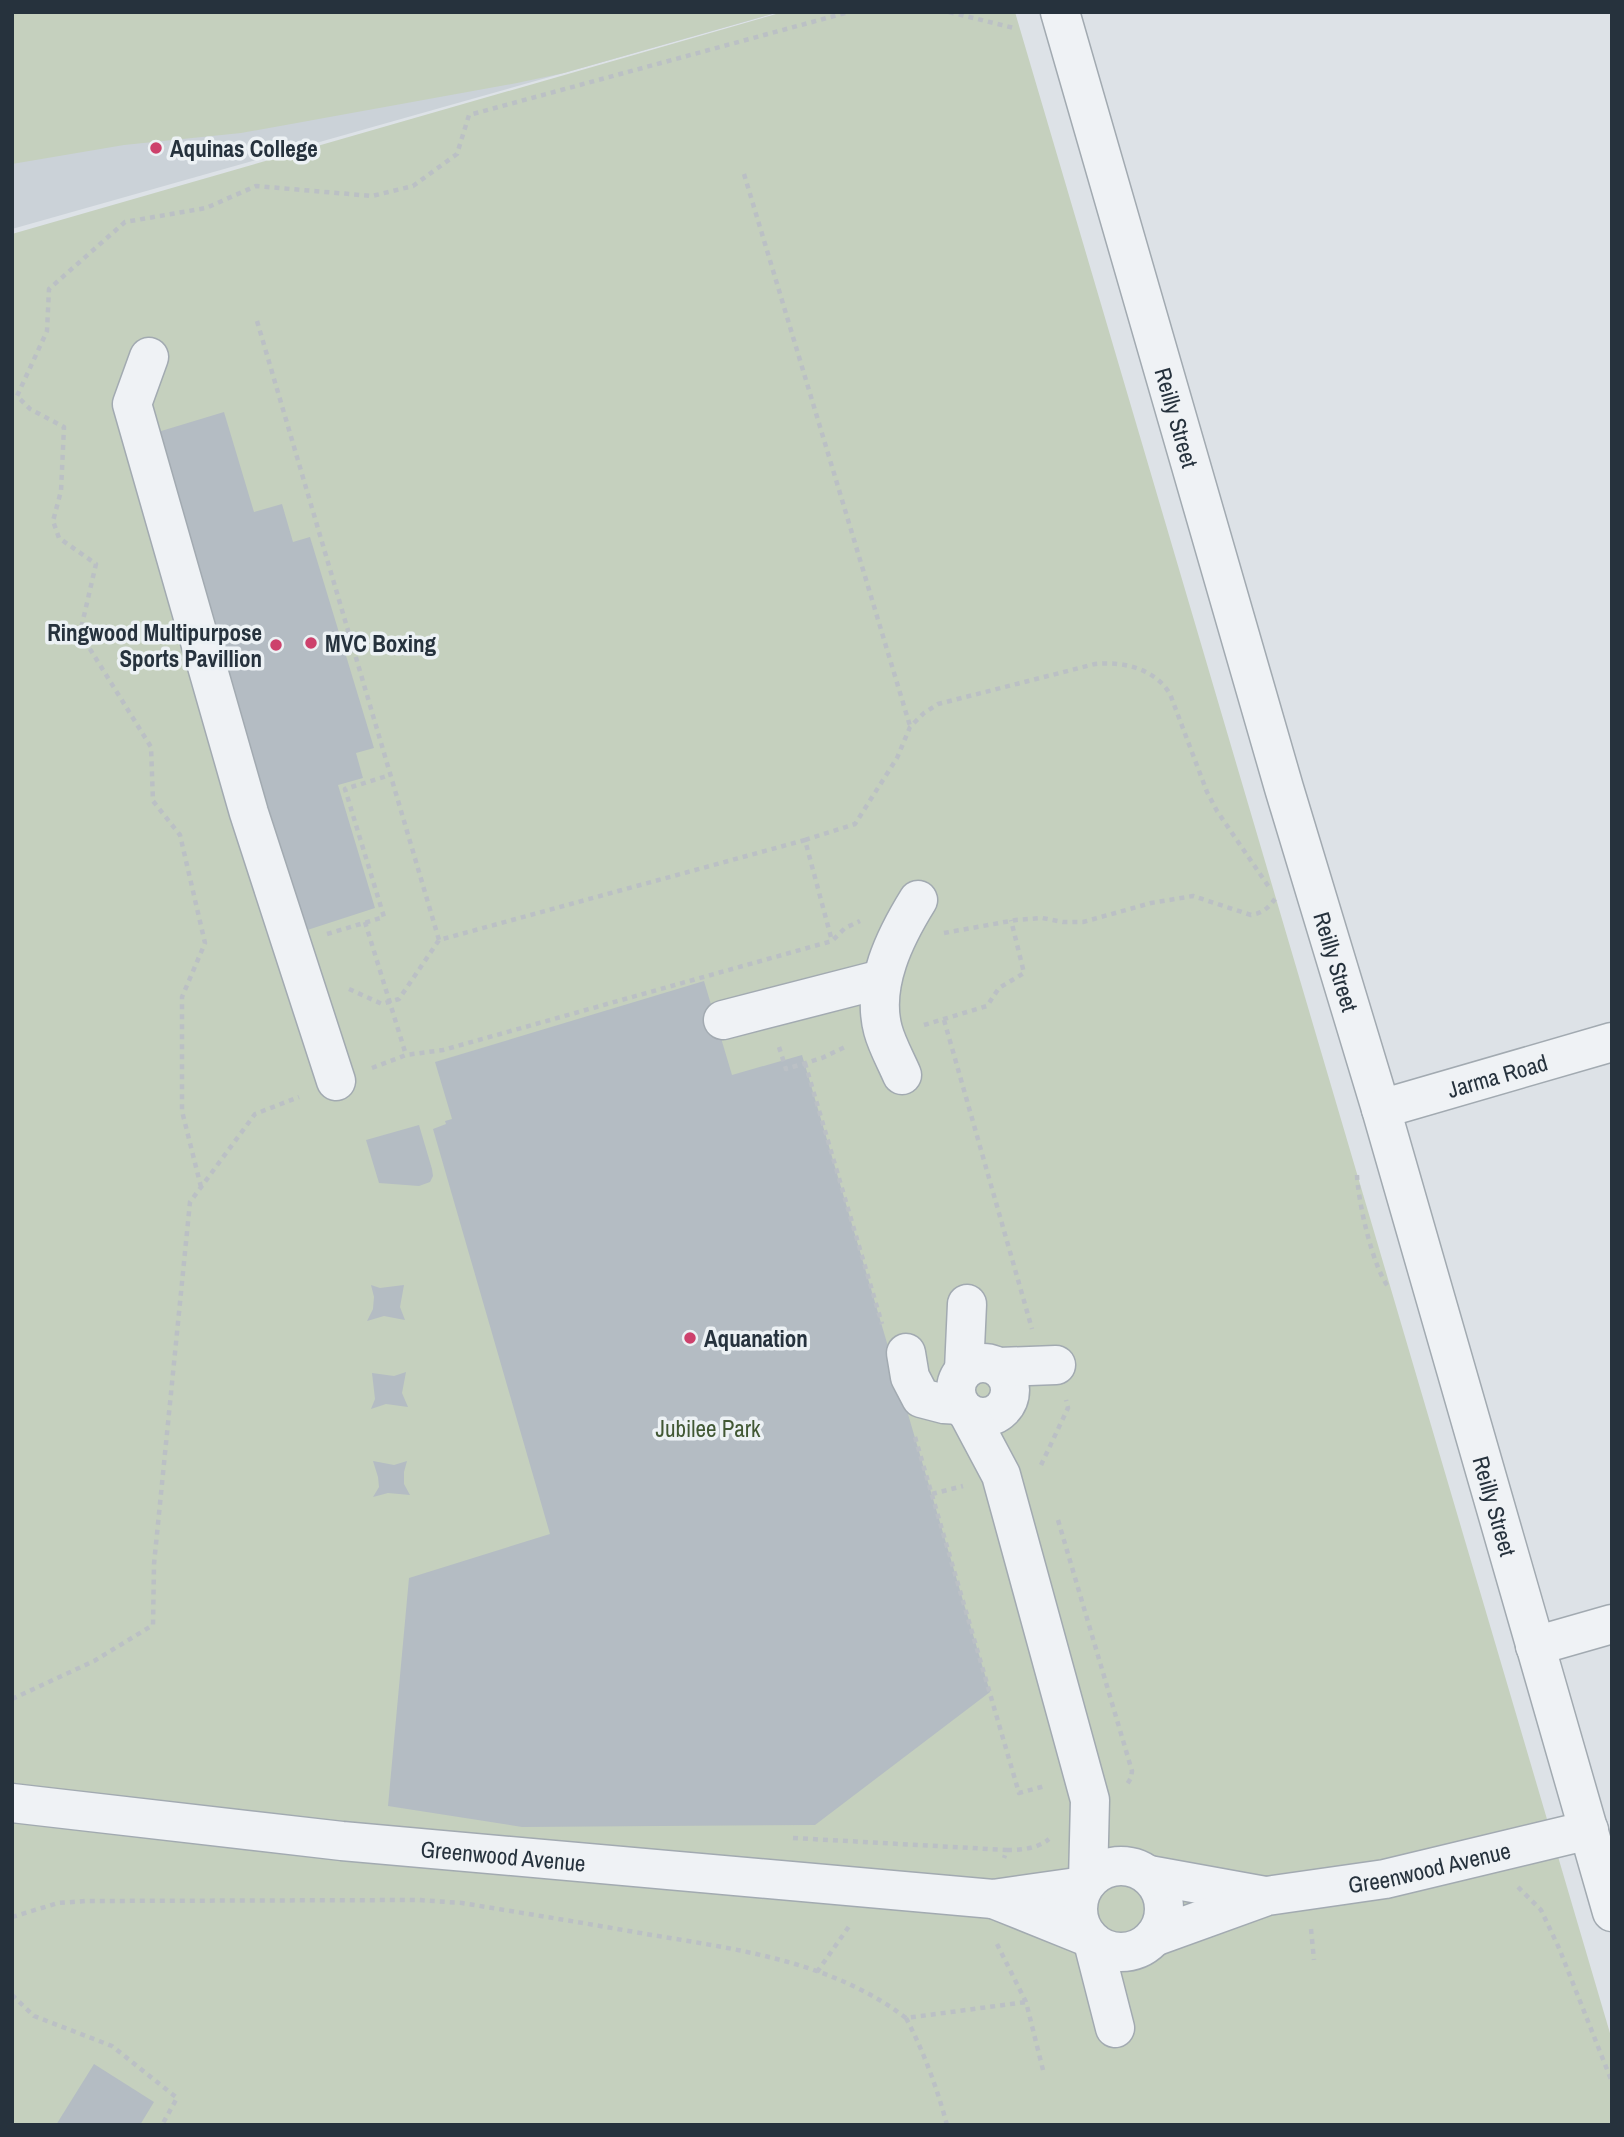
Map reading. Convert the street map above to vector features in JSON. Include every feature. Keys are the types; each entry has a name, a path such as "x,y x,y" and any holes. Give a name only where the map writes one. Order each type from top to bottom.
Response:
{"street":[{"name":"Reilly Street","path":"1060,12 1284,788 1381,1109 1612,1912"},
{"path":"149,356 132,404 250,813 336,1081"},
{"path":"902,1075 883,1030 879,1007 882,979 909,915"},
{"path":"723,1020 882,979"},
{"name":"Jarma Road","path":"1381,1109 1612,1042"},
{"path":"1056,1365 983,1387 1001,1475 1107,1793 1142,1871 1159,1888 1164,1905 1162,1922 1148,1942 1115,2028 1091,1939 1081,1925 1078,1912 1079,1898 1086,1883 1107,1793"},
{"path":"1535,1646 1612,1624"},
{"name":"Greenwood Avenue","path":"12,1803 342,1841 993,1899 1086,1883"},
{"name":"Greenwood Avenue","path":"1148,1942 1267,1896 1385,1879 1589,1830"},
{"path":"1086,1883 1101,1870 1117,1865 1142,1871"},
{"name":"Greenwood Avenue","path":"1142,1871 1267,1896"},
{"name":"Greenwood Avenue","path":"993,1899 1091,1939"},
{"path":"1091,1939 1108,1950 1124,1952 1148,1942"}],"path":[{"path":"201,1187 182,1111 182,997 205,943 180,835 153,801 151,747 80,633 96,564 59,538 53,521 61,491 64,427 30,409 17,396 47,331 49,289 125,222 206,208 256,186 372,196 414,186 457,154 469,115 849,12"},
{"path":"949,12 1014,28"},
{"path":"744,174 910,727"},
{"path":"257,321 439,940"},
{"path":"12,1699 94,1661 153,1625 154,1564 190,1202 255,1114 406,1055 443,1050 832,941 845,928 864,920 909,915 928,934 955,932 1016,920 1042,918 1083,922 1151,903 1193,896 1251,915 1259,914 1276,901 1265,879 1217,811 1207,792 1163,681 1136,667 1095,664 938,704 910,727 897,758 855,824 439,940 399,999 382,1004 346,988"},
{"path":"314,938 384,917 345,789 390,775"},
{"path":"805,840 832,941"},
{"path":"365,922 406,1055"},
{"path":"944,1020 1035,1338 1048,1335 1068,1408 1041,1463 1045,1476"},
{"path":"805,1063 886,1337"},
{"path":"1357,1174 1360,1204 1378,1268 1393,1292"},
{"path":"913,1429 1019,1793 1051,1785 1051,1794"},
{"path":"1057,1517 1132,1771 1131,1778 1107,1793"},
{"path":"1007,1850 1045,1843 1051,1837"},
{"path":"1512,1882 1541,1910 1564,1959 1612,2082"},
{"path":"993,1899 989,1925 1026,2002 1044,2074"},
{"path":"12,1917 58,1903 86,1901 419,1900 462,1903 766,1954 858,1987 906,2018 923,2053 947,2125"},
{"path":"12,1995 34,2016 112,2046 177,2098 162,2125"},
{"path":"906,2018 1026,2002"}],"shaded area":[{"name":"Aquinas College","path":"12,12 780,12 12,229"}],"green space":[{"name":"Aquinas College","path":"12,12 779,12 564,73 517,83 241,133 124,145 12,164"},
{"name":"Jubilee Park","path":"783,12 1015,12 1612,2040 1612,2125 12,2125 12,234"}],"building":[{"name":"Ringwood Multipurpose Sports Pavillion","path":"224,412 254,512 282,504 293,542 310,537 374,748 356,753 363,778 338,785 375,908 295,934 148,435"},
{"name":"Aquanation","path":"704,981 732,1075 802,1055 990,1692 815,1825 522,1827 388,1806 409,1578 550,1534 433,1129 452,1119 435,1062"},
{"path":"419,1125 432,1169 430,1182 419,1186 379,1183 366,1140"},
{"path":"371,1285 380,1288 404,1285 400,1307 405,1320 384,1316 367,1321 373,1309"},
{"path":"406,1372 402,1393 408,1407 386,1404 371,1409 375,1399 372,1373 394,1376"},
{"path":"373,1461 394,1465 407,1461 404,1484 410,1495 388,1493 373,1497 379,1487"},
{"path":"94,2064 154,2102 140,2125 56,2125"}],"place":[{"name":"Aquinas College","path":"156,148"},
{"name":"MVC Boxing","path":"311,643"},
{"name":"Ringwood Multipurpose Sports Pavillion","path":"276,645"},
{"name":"Aquanation","path":"690,1338"}]}
